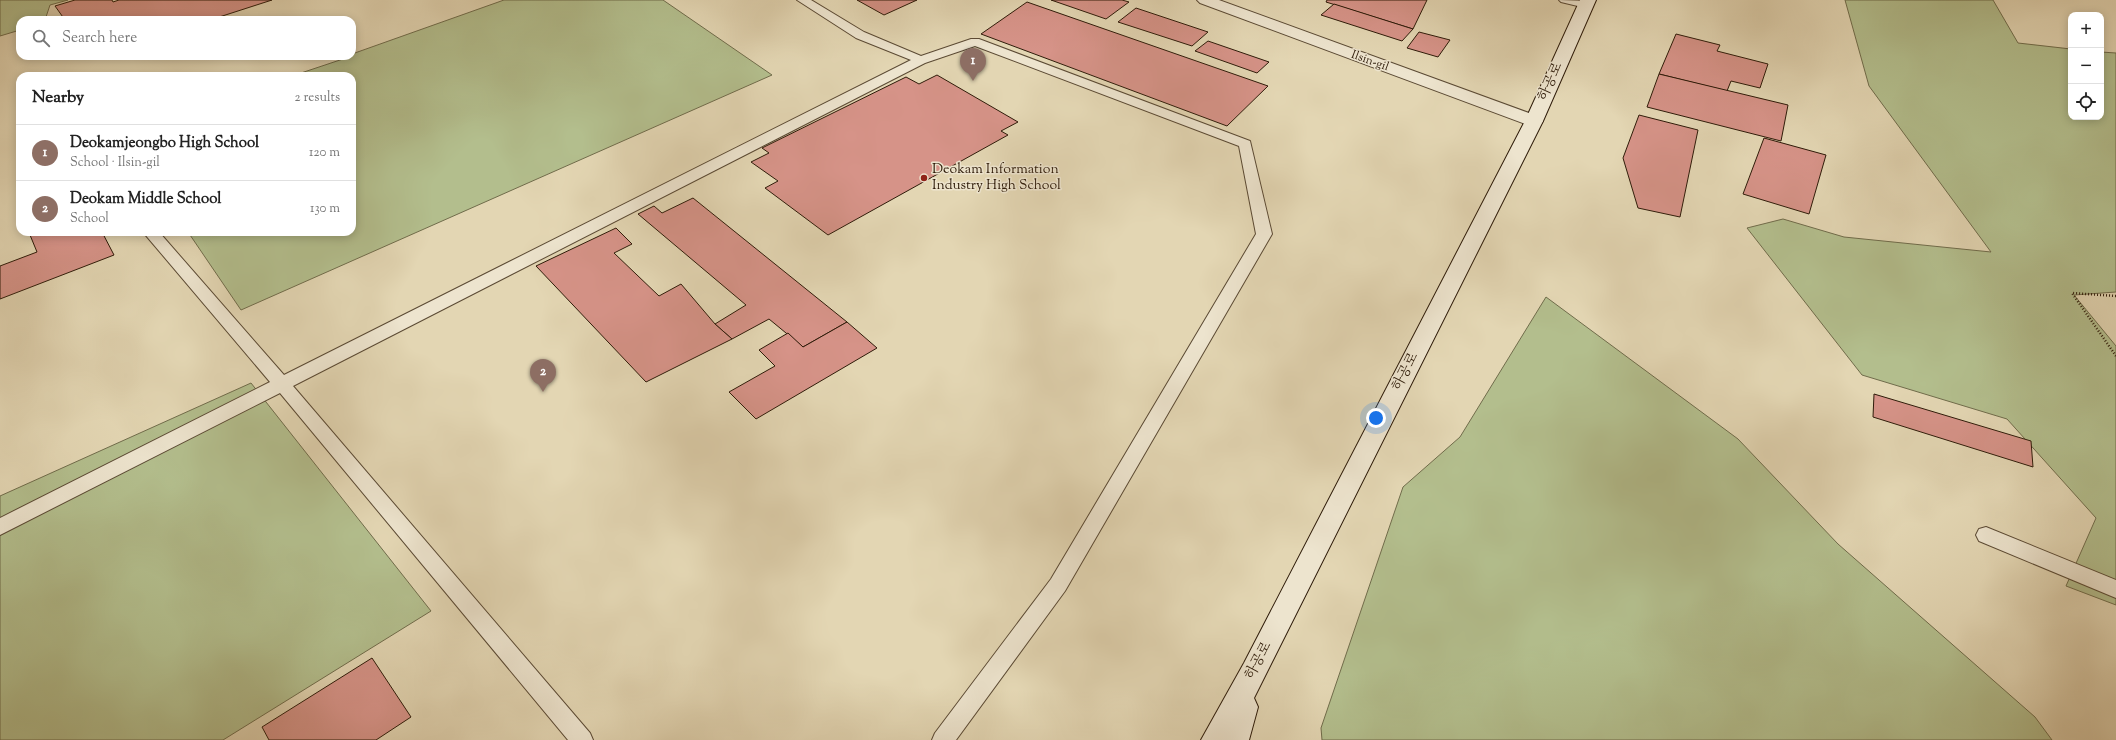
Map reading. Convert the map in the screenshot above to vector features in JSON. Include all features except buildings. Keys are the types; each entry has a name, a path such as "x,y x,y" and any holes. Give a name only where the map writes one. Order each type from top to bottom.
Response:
{"main road":[{"name":"Ilsin-gil","path":"1205,0 1534,121"},
{"name":"하공로","path":"1215,740 1254,672 1534,121 1587,2"},
{"path":"1234,740 1254,672"}],"lane":[{"path":"803,0 860,35 922,60"},
{"path":"1564,0 1587,2"},
{"path":"0,527 281,383 922,60 975,42 1245,144 1264,234 1058,585 943,740"},
{"path":"154,236 281,383 582,740"},
{"path":"1986,536 2116,589"}],"path":[{"path":"2116,296 2072,293 2116,356"}],"green space":[{"path":"0,0 68,0 50,5 46,16 16,16 16,31 0,36"},
{"path":"504,0 663,0 772,75 241,310 191,236 356,236 356,72 304,72 340,60 356,60 356,53"},
{"path":"1845,0 1993,0 2018,43 2068,49 2068,120 2104,120 2104,52 2116,53 2116,292 2074,295 2116,346 2116,605 2066,586 2096,518 2007,419 1862,375 1747,228 1783,219 1844,237 1991,252 1869,86"},
{"path":"1546,297 1738,439 1838,544 2035,717 2052,740 1322,740 1321,728 1403,487 1460,437"},
{"path":"251,383 431,611 223,740 0,740 0,496"}],"place":[{"name":"Deokamjeongbo High School","path":"973,81"},
{"name":"Deokam Information Industry High School","path":"924,178"},
{"name":"Deokam Middle School","path":"543,392"}]}
